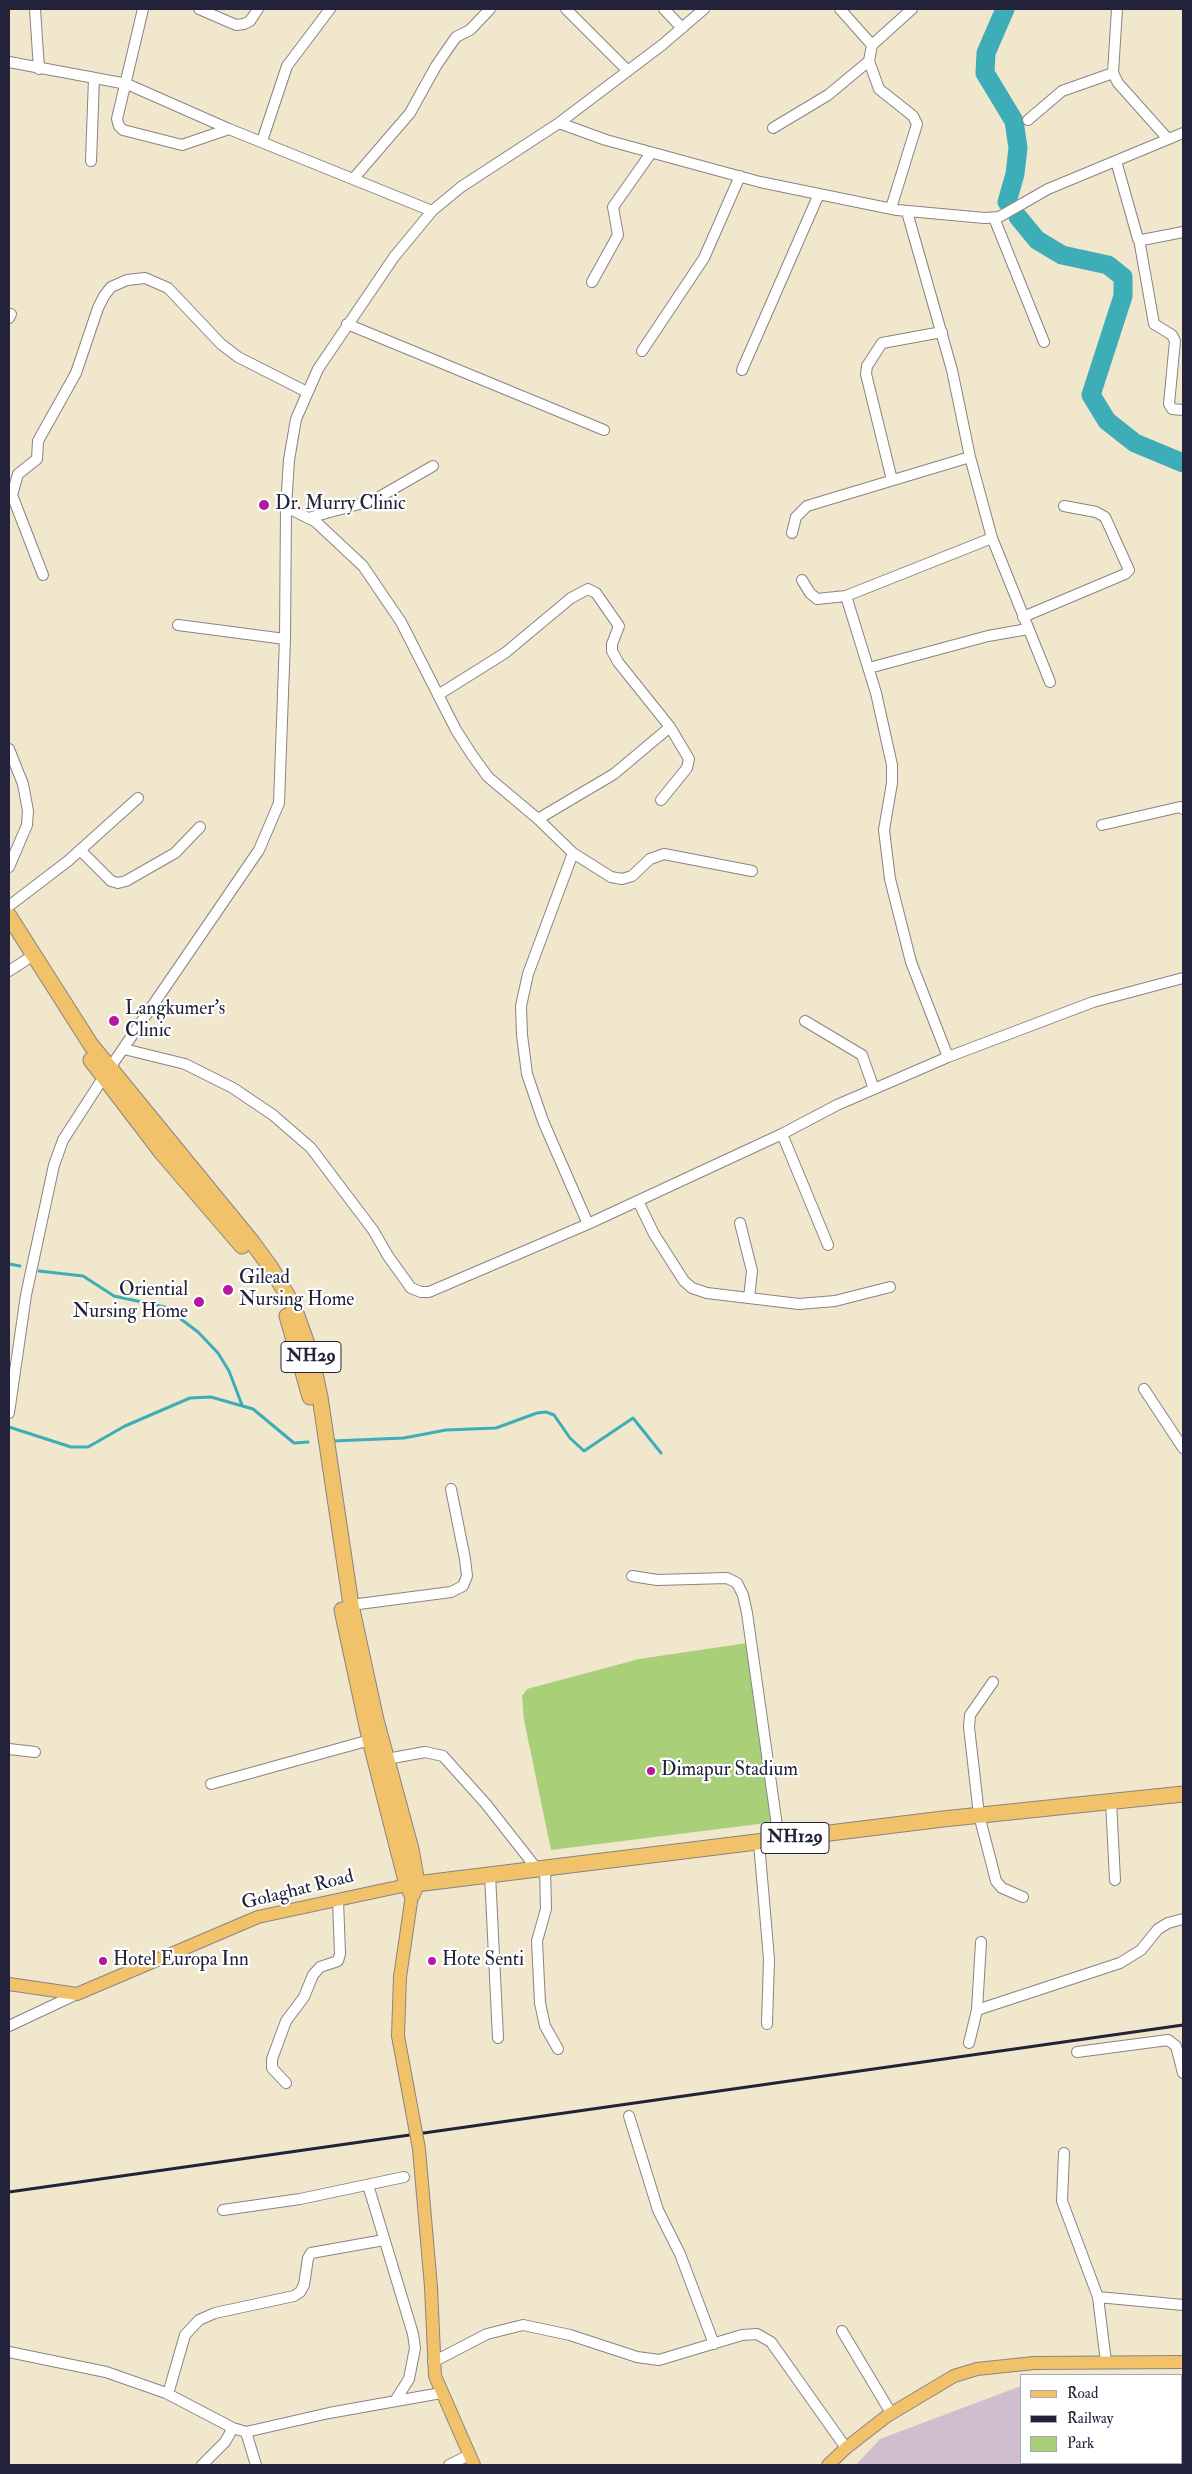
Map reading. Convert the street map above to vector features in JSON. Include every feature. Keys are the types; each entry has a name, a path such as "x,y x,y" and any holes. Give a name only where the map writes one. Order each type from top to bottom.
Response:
{"highway":[{"name":"NH29","path":"9,916 106,1073 156,1146 243,1246 283,1306 292,1328 308,1388 315,1423 338,1590 370,1740 412,1888"},
{"name":"NH29","path":"9,933 73,1036 252,1242 271,1268 293,1305 311,1356 320,1396 351,1605 410,1849 412,1888"},
{"name":"NH129","path":"412,1888 490,1874 978,1815 1183,1794"}],"main road":[{"name":"Golaghat Road","path":"77,1994 258,1917 338,1900 412,1888"},
{"path":"412,1888 400,1977 398,2036 418,2150 430,2287 433,2362 441,2393 472,2460"},
{"path":"9,1984 77,1994"},
{"path":"828,2465 846,2448 891,2413 954,2376 977,2369 1034,2363 1183,2362"}],"street":[{"path":"35,9 39,69"},
{"path":"143,9 127,84 117,119 119,126 123,130 182,145 229,129"},
{"path":"199,9 227,22 244,24 250,21 258,9"},
{"path":"262,141 287,66 330,9"},
{"path":"354,178 410,113 436,66 456,37 470,30 490,9"},
{"path":"566,9 627,70"},
{"path":"664,9 682,28"},
{"path":"9,1413 26,1295 54,1165 63,1140 106,1073 259,850 279,803 286,639 286,507 290,452 296,419 318,369 394,257 432,211 461,187 559,123 704,9"},
{"path":"840,9 872,45"},
{"path":"891,208 917,124 913,116 880,89 869,61 872,45 912,9"},
{"path":"1117,9 1113,74 1118,83 1168,139"},
{"path":"773,128 828,95 869,61"},
{"path":"9,62 127,84 229,129 432,211"},
{"path":"1028,120 1062,91 1113,74"},
{"path":"91,161 94,78"},
{"path":"559,123 606,140 651,153 819,194 907,212 994,218 1009,212 1048,189 1183,132"},
{"path":"592,282 618,235 613,207 651,153"},
{"path":"1116,161 1139,239 1154,324 1172,335 1175,341 1170,406 1172,409 1183,410"},
{"path":"642,351 704,258 740,176"},
{"path":"742,370 819,194"},
{"path":"907,212 952,370 970,456 992,538 1050,682"},
{"path":"994,218 1044,342"},
{"path":"1139,239 1183,232"},
{"path":"43,575 10,494 18,474 37,459 38,441 76,373 104,296 111,287 127,280 145,278 168,288 221,344 238,357 307,392"},
{"path":"347,324 604,430"},
{"path":"892,480 866,374 867,366 882,343 942,332"},
{"path":"792,533 796,517 807,506 970,456"},
{"path":"308,518 374,500 433,466"},
{"path":"1023,617 1125,574 1129,570 1105,518 1096,512 1064,506"},
{"path":"286,507 308,518 342,544 363,566 400,622 456,730 488,777 538,819 573,853 611,877 622,879 632,876 650,859 664,854 752,871"},
{"path":"802,580 810,594 817,599 846,596 992,538"},
{"path":"438,695 505,653 572,598 588,589 596,593 619,626 612,644 612,651 618,662 670,727 688,759 687,768 662,800"},
{"path":"846,596 869,668 892,765 892,783 884,830 890,879 911,962 948,1057"},
{"path":"178,625 286,639"},
{"path":"869,668 988,636 1028,629"},
{"path":"538,819 614,774 670,727"},
{"path":"9,749 23,784 28,811 26,825 9,867"},
{"path":"9,906 68,862 138,798"},
{"path":"1102,825 1180,807 1183,809"},
{"path":"80,850 111,881 118,883 126,881 175,854 200,826"},
{"path":"573,853 528,974 521,1006 522,1036 528,1074 543,1121 588,1224"},
{"path":"9,970 26,960"},
{"path":"124,1049 185,1064 233,1088 273,1114 311,1148 373,1230 402,1277 416,1291 437,1290 588,1224 874,1089 948,1057 1093,1002 1183,978"},
{"path":"805,1021 862,1055 874,1089"},
{"path":"782,1134 828,1245"},
{"path":"638,1200 654,1234 684,1281 692,1288 707,1293 799,1304 826,1302 890,1287"},
{"path":"740,1223 752,1271 749,1298"},
{"path":"1144,1389 1183,1448"},
{"path":"351,1605 450,1592 463,1586 467,1576 465,1559 451,1489"},
{"path":"632,1576 657,1580 727,1578 737,1583 743,1596 747,1613 778,1840"},
{"path":"994,1682 970,1715 969,1726 978,1815 996,1881 1002,1888 1023,1897"},
{"path":"211,1784 370,1740"},
{"path":"9,1749 35,1752"},
{"path":"387,1759 425,1752 443,1756 541,1868 546,1909 537,1942 540,2003 545,2026 558,2049"},
{"path":"1111,1801 1115,1880"},
{"path":"758,1843 769,1959 767,2024"},
{"path":"490,1874 498,2038"},
{"path":"286,2083 272,2068 272,2058 286,2021 304,1997 313,1975 320,1967 338,1960 340,1954 338,1900"},
{"path":"977,2010 1120,1963 1141,1950 1158,1929 1168,1923 1183,1919"},
{"path":"969,2043 977,2010 980,1942"},
{"name":"Golaghat Road","path":"9,2026 77,1994"},
{"path":"1077,2052 1168,2040 1176,2046 1183,2073"},
{"path":"630,2116 658,2210 680,2254 714,2344"},
{"path":"1064,2153 1062,2201 1098,2297 1106,2362"},
{"path":"223,2210 265,2206 404,2177"},
{"path":"368,2185 413,2334 415,2348 410,2379 395,2401"},
{"path":"168,2394 185,2335 199,2320 215,2314 294,2296 300,2292 304,2285 308,2258 311,2253 384,2240"},
{"path":"1098,2297 1183,2305"},
{"path":"433,2362 487,2334 523,2325 570,2335 637,2357 658,2360 742,2335 757,2334 771,2342 846,2448"},
{"path":"842,2331 891,2413"},
{"path":"9,2352 106,2372 168,2394 233,2428 246,2432 329,2413 441,2393"},
{"path":"202,2465 216,2452 233,2428"},
{"path":"246,2432 256,2465"},
{"path":"449,2465 472,2460"}],"shaded area":[{"path":"1020,2386 1020,2464 1030,2464 856,2465 880,2439"}],"green space":[{"name":"Dimapur Stadium","path":"747,1643 775,1822 551,1850 524,1720 522,1696 527,1689 639,1659"}],"waterway":[{"path":"1005,9 986,53 985,73 1014,121 1018,148 1015,174 1007,202"},
{"path":"1018,217 1037,240 1062,255 1108,265 1123,277 1123,296 1091,395 1107,421 1135,443 1183,463"},
{"path":"9,1264 20,1266"},
{"path":"39,1271 83,1276 114,1296 165,1307 198,1332 218,1353 229,1371 242,1405"},
{"path":"9,1427 71,1447 88,1447 125,1426 190,1398 211,1397 253,1409 294,1443 308,1442"},
{"path":"333,1441 404,1438 446,1430 496,1428 537,1413 546,1412 554,1415 570,1438 584,1451 633,1418 661,1453"}],"railway":[{"path":"9,2192 1183,2025"}],"place":[{"name":"Dr. Murry Clinic","path":"264,505"},
{"name":"Langkumer's Clinic","path":"114,1021"},
{"name":"Gilead Nursing Home","path":"228,1290"},
{"name":"Oriential Nursing Home","path":"199,1302"},
{"name":"Dimapur Stadium","path":"651,1771"},
{"name":"Hotel Europa Inn","path":"103,1961"},
{"name":"Hote Senti","path":"432,1961"}]}
